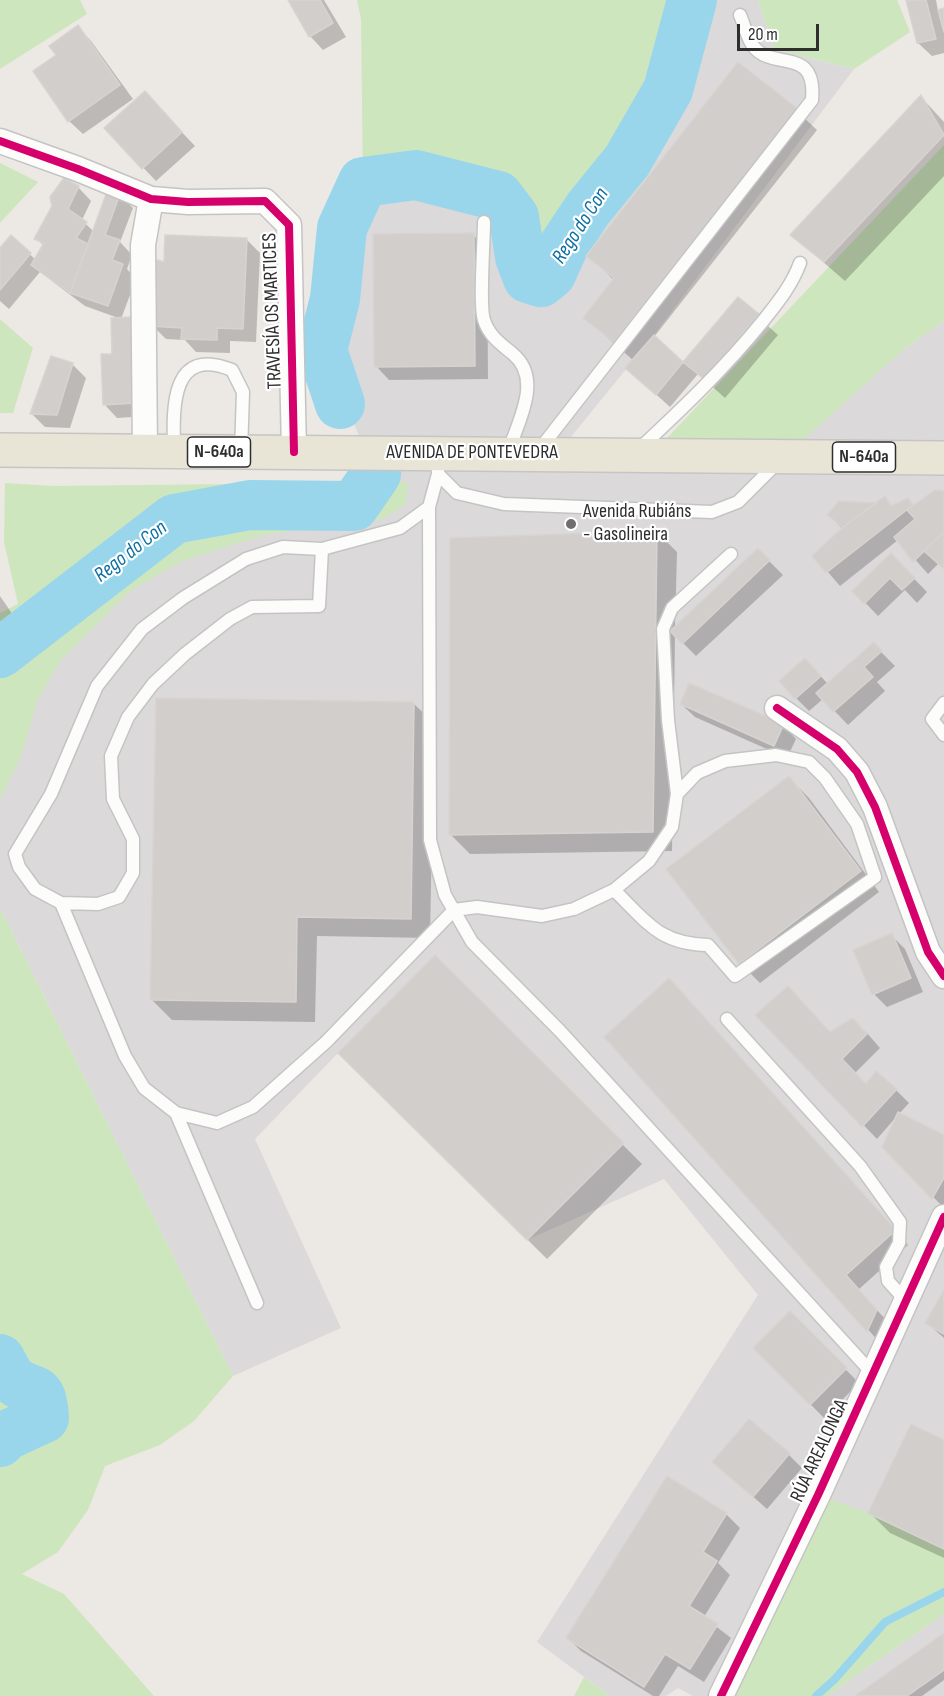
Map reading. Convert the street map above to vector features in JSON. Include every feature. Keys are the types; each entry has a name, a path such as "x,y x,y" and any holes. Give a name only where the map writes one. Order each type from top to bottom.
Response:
{"main road":[{"name":"AVENIDA DE PONTEVEDRA","path":"0,450 294,452 438,463 522,454 944,458"}],"street":[{"name":"TRAVESÍA OS MARTICES","path":"0,141 78,169 151,199 188,202 265,201 289,225 294,452"},
{"path":"151,199 143,245 159,451"},
{"path":"777,708 837,749 857,772 875,807 928,952 944,976"},
{"name":"RÚA AREALONGA","path":"721,1696 818,1495 944,1217"}],"lane":[{"path":"522,454 812,100 814,82 806,69 764,54 753,46 740,15"},
{"path":"484,222 483,318 496,342 515,356 527,370 528,392 522,454"},
{"path":"632,455 703,389 751,335 794,280 800,263"},
{"path":"159,451 180,380 195,368 214,363 232,370 243,392 241,452"},
{"path":"438,463 457,493 504,504 712,512 738,502 784,457"},
{"path":"438,463 429,507 430,840 445,895 472,942 560,1031 873,1374"},
{"path":"321,549 320,606 252,607 230,619 184,654 153,684 134,709 111,756 113,799 133,838 133,873 119,897 98,904 61,903 35,890 19,867 15,854 51,794 96,686 142,629 183,598 246,559 284,547 321,549 400,528 429,507"},
{"path":"61,903 125,1056 144,1088 176,1113 217,1123 253,1107 326,1042 454,910 477,908 542,916 574,909 614,890 648,861 672,827 677,794 668,720 663,629 672,608 730,554"},
{"path":"944,703 932,719 944,735"},
{"path":"614,890 661,935 685,944 708,945 735,976 875,877 857,824 825,778 809,762 776,755 725,761 697,773 677,794"},
{"path":"727,1019 860,1166 900,1222 899,1243 886,1267 888,1281 906,1301"},
{"path":"176,1113 257,1303"}],"shaded area":[{"path":"693,0 758,0 774,49 854,69 654,335 557,454 632,455 903,350 944,321 944,1549 721,1696 693,1696 678,1688 666,1696 610,1696 537,1642 758,1295 664,1179 527,1240 338,1053 255,1139 341,1328 233,1376 0,908 0,657 148,537 354,506 376,475 322,350 342,228 363,182 416,175 498,196 514,217 520,257 528,278 541,282 551,274 564,245 588,209 627,161 668,90"},
{"path":"944,1614 944,1696 827,1696"}],"green space":[{"path":"0,0 80,0 87,14 0,69"},
{"path":"357,0 693,0 668,90 627,161 588,209 564,245 551,274 528,278 514,217 498,196 416,175 363,182 361,19"},
{"path":"758,0 897,0 910,32 854,69 774,49"},
{"path":"944,145 944,321 903,350 784,457 651,455"},
{"path":"0,163 38,182 0,223"},
{"path":"0,319 33,348 13,413 0,413"},
{"path":"408,482 406,504 381,520 267,534 182,561 130,591 61,660 37,701 21,757 0,799 0,613 18,604 4,542 5,483 54,486"},
{"path":"0,908 233,1376 194,1421 160,1445 105,1466 88,1510 58,1552 22,1574 64,1594 154,1696 0,1696"},
{"path":"818,1495 869,1513 944,1549 944,1614 827,1696 721,1696"},
{"path":"584,1677 610,1696 574,1696"}],"building":[{"path":"288,0 320,0 333,23 309,37"},
{"path":"906,0 926,0 936,39 917,43"},
{"path":"944,8 944,32 938,10"},
{"path":"78,25 120,85 68,122 33,71 56,55 49,46"},
{"path":"738,62 798,109 614,342 583,318 614,278 586,256"},
{"path":"145,91 182,132 142,169 104,128"},
{"path":"921,95 944,135 824,262 790,235"},
{"path":"64,178 79,186 68,209 87,222 76,238 88,244 70,293 31,265 44,243 34,239 52,206 50,197"},
{"path":"108,189 120,194 105,235 120,240 112,260 123,264 108,306 70,293"},
{"path":"474,233 475,366 374,367 373,234"},
{"path":"11,235 31,253 0,290 0,248"},
{"path":"165,235 247,238 243,329 217,328 217,340 181,339 182,328 151,326 154,259 164,262"},
{"path":"738,297 759,314 704,379 683,362"},
{"path":"132,317 135,403 103,405 101,354 112,354 111,318"},
{"path":"654,335 683,362 656,395 625,368"},
{"path":"51,356 73,363 57,415 30,414"},
{"path":"935,490 944,491 944,532 913,562 894,537 915,519 907,510"},
{"path":"885,496 891,506 908,498 913,505 826,573 812,556 843,527"},
{"path":"839,501 877,503 843,527 827,515"},
{"path":"657,531 653,832 449,835 450,538"},
{"path":"944,532 944,569 924,551"},
{"path":"758,548 770,560 682,644 670,631"},
{"path":"891,553 915,578 902,590 890,578 864,604 852,591"},
{"path":"874,642 882,651 864,667 873,677 833,712 816,693"},
{"path":"805,658 821,676 795,699 779,681"},
{"path":"689,683 784,724 774,746 680,704"},
{"path":"156,698 414,702 411,919 297,917 296,1002 150,1000"},
{"path":"789,776 861,871 739,964 666,869"},
{"path":"892,933 911,978 872,995 853,950"},
{"path":"435,955 624,1143 527,1240 338,1053"},
{"path":"669,978 896,1230 846,1275 877,1310 867,1332 604,1037"},
{"path":"788,986 830,1032 853,1018 867,1034 842,1059 866,1084 876,1071 897,1089 862,1127 755,1015"},
{"path":"898,1112 944,1135 944,1178 932,1199 882,1147"},
{"path":"944,1290 944,1334 925,1323"},
{"path":"790,1311 847,1368 810,1405 753,1348"},
{"path":"749,1419 790,1453 753,1497 712,1462"},
{"path":"911,1424 944,1440 944,1549 868,1513"},
{"path":"667,1476 727,1513 703,1552 717,1561 689,1606 718,1624 690,1669 665,1654 644,1687 566,1638"},
{"path":"944,1633 944,1670 907,1696 855,1696"}],"waterway":[{"name":"Rego do Con","path":"340,404 322,350 335,299 342,228 363,182 416,175 498,196 514,217 520,257 528,278 541,282 551,274 564,245 588,209 627,161 668,90 692,0"},
{"name":"Rego do Con","path":"0,653 174,519 250,505 354,506 376,474"},
{"name":"Rego do Con","path":"0,1359 13,1380 39,1394 44,1418 5,1436 0,1442"},
{"path":"816,1696 834,1680 885,1622 944,1592"}],"cycle path":[{"path":"0,141 78,169 151,199 188,202 265,201 289,225 294,452"},
{"path":"777,708 837,749 857,772 875,807 928,952 944,976"},
{"path":"721,1696 818,1495 944,1217"}],"place":[{"name":"Avenida Rubiáns - Gasolineira","path":"571,524"}]}
